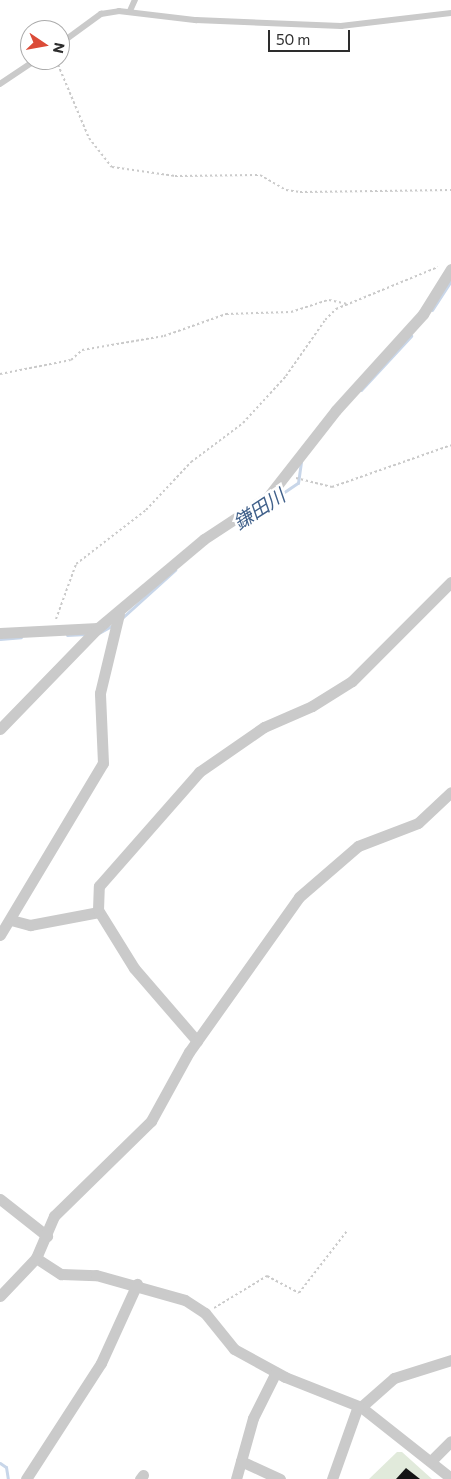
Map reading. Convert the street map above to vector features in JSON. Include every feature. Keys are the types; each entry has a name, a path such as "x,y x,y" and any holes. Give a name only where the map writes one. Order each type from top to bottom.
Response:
{"street":[{"path":"0,729 98,628 119,614 204,539 268,496 286,476 336,410 423,314 446,267"},
{"path":"197,1041 134,968 99,912 99,886 199,772 264,727 312,706 352,681 451,582"},
{"path":"0,935 11,920 103,762 100,693 119,614"},
{"path":"0,633 98,628"},
{"path":"0,1296 36,1258 54,1216 151,1121 197,1041 305,892 358,846 404,831 450,795"},
{"path":"11,920 30,925 99,912"},
{"path":"0,1199 47,1236"},
{"path":"36,1258 61,1274 137,1284 184,1300 205,1313 234,1349 276,1372 359,1406 451,1478"},
{"path":"26,1479 101,1363 137,1284"},
{"path":"332,1479 359,1406 394,1378 451,1360"},
{"path":"236,1479 253,1418 276,1372"},
{"path":"431,1461 451,1441"},
{"path":"241,1461 280,1479"}],"lane":[{"path":"130,11 136,0"},
{"path":"70,37 102,14 130,11 196,20 341,26 451,13"},
{"path":"0,84 21,70"}],"path":[{"path":"60,70 89,138 112,167 175,176 260,175 286,190 300,192 451,190"},
{"path":"50,630 76,564 146,510 191,462 243,423 286,376 325,320 350,304 399,281 446,267"},
{"path":"0,374 71,360 82,350 164,336 226,314 291,312 329,300 350,304"},
{"path":"286,476 332,487 451,445"},
{"path":"205,1313 267,1276 298,1293 347,1231"}],"green space":[{"path":"397,1452 402,1452 432,1479 369,1479"}],"building":[{"path":"406,1468 420,1479 396,1479"}],"waterway":[{"name":"鎌田川","path":"432,310 451,281"},
{"name":"鎌田川","path":"361,390 411,336"},
{"name":"鎌田川","path":"271,501 298,483 301,462"},
{"name":"鎌田川","path":"122,618 175,570"},
{"name":"鎌田川","path":"97,634 113,625"},
{"name":"鎌田川","path":"67,635 86,634"},
{"name":"鎌田川","path":"0,639 21,637"},
{"path":"0,1463 6,1467 8,1479"}]}
